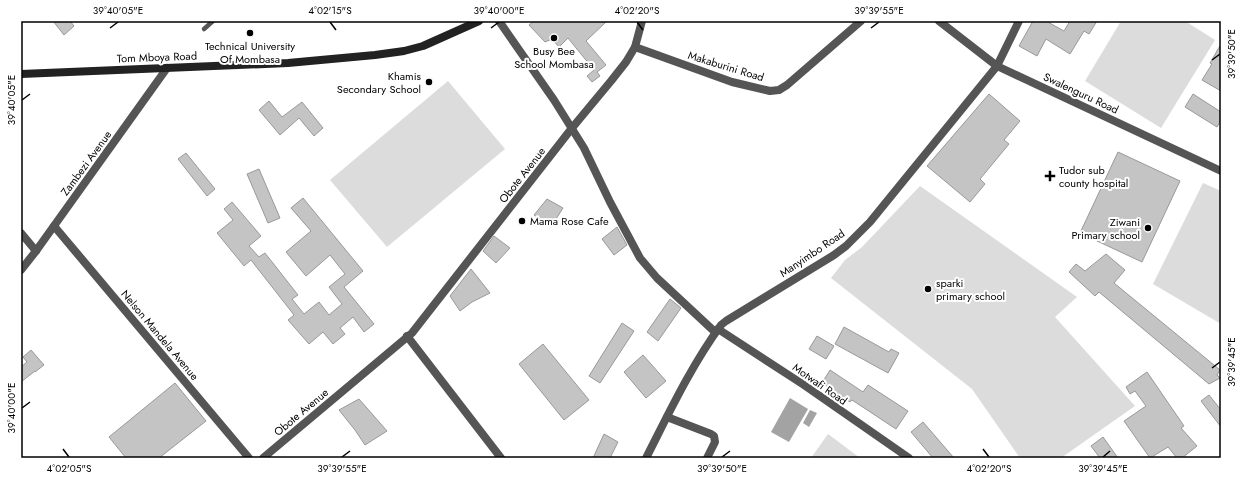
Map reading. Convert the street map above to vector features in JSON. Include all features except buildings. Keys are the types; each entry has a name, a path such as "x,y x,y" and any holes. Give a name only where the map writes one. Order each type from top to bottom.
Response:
{"main road":[{"name":"Tom Mboya Road","path":"21,74 288,63 404,51 423,46 479,21"}],"street":[{"name":"Motwafi Road","path":"499,21 572,128 584,148 607,196 640,258 657,278 717,331 804,385 909,458"},
{"name":"Obote Avenue","path":"263,458 412,333 572,128 626,62 635,47 642,21"},
{"name":"Makaburini Road","path":"635,47 732,82 770,91 778,90 787,85 861,21"},
{"name":"Swalenguru Road","path":"939,21 997,66 1221,171"},
{"name":"Manyimbo Road","path":"646,458 697,363 717,331 726,320 846,246 870,222 997,66 1020,21"},
{"name":"Zambezi Avenue","path":"21,270 36,252 167,68"},
{"name":"Nelson Mandela Avenue","path":"54,226 249,458"},
{"path":"21,233 36,252"},
{"path":"407,336 501,458"},
{"path":"667,417 714,436 715,442 707,458"}],"lane":[{"path":"204,29 213,21"}],"shaded area":[{"path":"1121,21 1185,21 1215,40 1161,128 1085,81"},
{"path":"448,81 505,149 387,247 330,180"},
{"path":"1203,183 1221,191 1221,324 1153,284"},
{"path":"920,186 1077,297 1055,317 1135,406 1061,458 1020,458 972,389 831,278 845,260 862,247"},
{"path":"790,398 808,409 789,442 771,432"},
{"path":"810,410 817,413 809,427 803,423"},
{"path":"828,434 860,458 811,458"}],"place":[{"name":"Technical University Of Mombasa","path":"250,33"},
{"name":"Busy Bee School Mombasa","path":"554,38"},
{"name":"Khamis Secondary School","path":"429,82"},
{"name":"Tudor sub county hospital","path":"1050,176"},
{"name":"Mama Rose Cafe","path":"522,221"},
{"name":"Ziwani Primary school","path":"1148,228"},
{"name":"sparki primary school","path":"928,289"}]}
